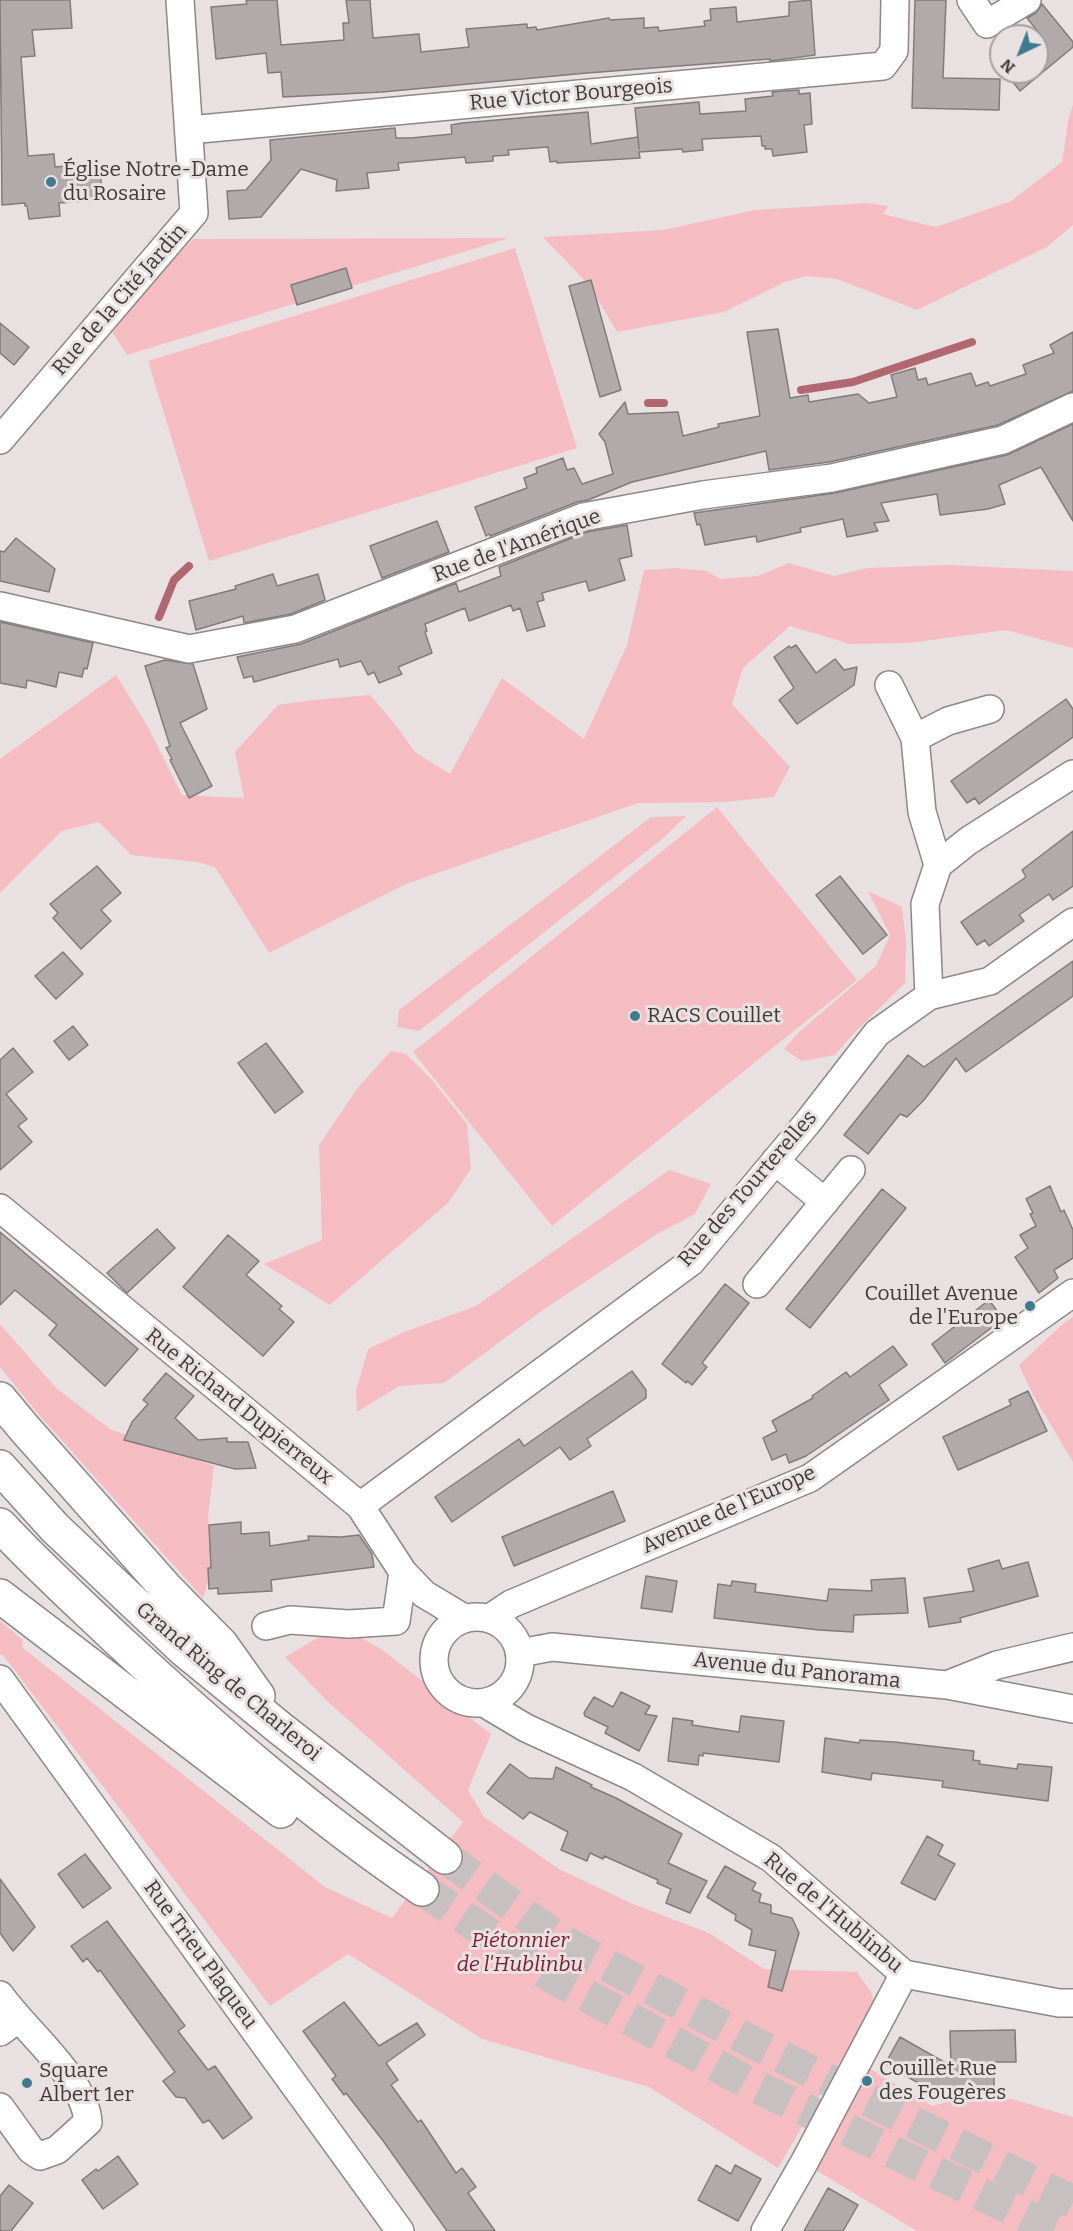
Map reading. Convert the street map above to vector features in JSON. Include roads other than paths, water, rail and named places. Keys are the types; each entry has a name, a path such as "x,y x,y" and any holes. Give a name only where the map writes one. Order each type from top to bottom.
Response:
{"highway":[{"path":"0,1399 165,1587 221,1644 281,1730"},
{"name":"Grand Ring de Charleroi","path":"0,1467 55,1528 183,1649 281,1730 445,1857"},
{"name":"Grand Ring de Charleroi","path":"0,1525 25,1552 263,1769 382,1861 422,1888"},
{"path":"0,1596 154,1716 338,1854 382,1861"}],"street":[{"name":"Rue de la Cité Jardin","path":"0,440 194,213 180,0"},
{"name":"Rue Victor Bourgeois","path":"189,130 883,66 894,51 895,0"},
{"path":"971,0 987,24 1027,0"},
{"name":"Rue de l'Amérique","path":"0,606 189,649 295,629 583,517 703,495 832,478 1003,440 1073,407"},
{"path":"889,685 915,738 922,812 938,865"},
{"path":"915,738 948,721 990,709"},
{"path":"929,996 925,904 938,865 969,841 1073,774"},
{"name":"Rue des Tourterelles","path":"360,1506 691,1262 877,1033 929,996 990,981 1073,922"},
{"path":"775,1161 825,1202"},
{"path":"757,1284 851,1170"},
{"name":"Rue Richard Dupierreux","path":"0,1208 360,1506 403,1572 424,1594 477,1618"},
{"name":"Avenue de l'Europe","path":"477,1618 810,1478 1073,1293"},
{"path":"266,1626 290,1620 350,1624 396,1621 403,1572"},
{"path":"477,1618 503,1625 514,1636 520,1653 520,1666 509,1689 497,1699 484,1703 467,1702 447,1692 440,1684 434,1668 433,1658 437,1642 445,1630 477,1618"},
{"name":"Avenue du Panorama","path":"520,1653 552,1647 947,1685 1073,1709"},
{"path":"947,1685 997,1665 1073,1647"},
{"name":"Rue Trieu Plaqueu","path":"0,1679 390,2225"},
{"name":"Rue de l'Hublinbu","path":"484,1703 526,1728 633,1777 771,1858 904,1974 1059,2003 1073,2003"},
{"path":"765,2231 804,2163 904,1974"},
{"path":"0,2107 32,2150 40,2156 57,2150 88,2122 87,2109 77,2088 20,2017 3,2011"}],"waterway":[{"path":"801,390 853,382 972,342"},
{"path":"648,403 664,403"},
{"path":"159,617 174,580 189,566"}],"tunnel":[{"path":"445,1857 562,1941 756,2044 1073,2202"},
{"path":"422,1889 552,1977 745,2081 1058,2231"}],"place":[{"name":"Église Notre-Dame du Rosaire","path":"51,182"},
{"name":"RACS Couillet","path":"635,1016"},
{"name":"Couillet Avenue de l'Europe","path":"1030,1306"},
{"name":"Couillet Rue des Fougères","path":"867,2081"},
{"name":"Square Albert 1er","path":"27,2083"}],"park label":[{"name":"Piétonnier de l'Hublinbu","path":"520,1953"}]}
